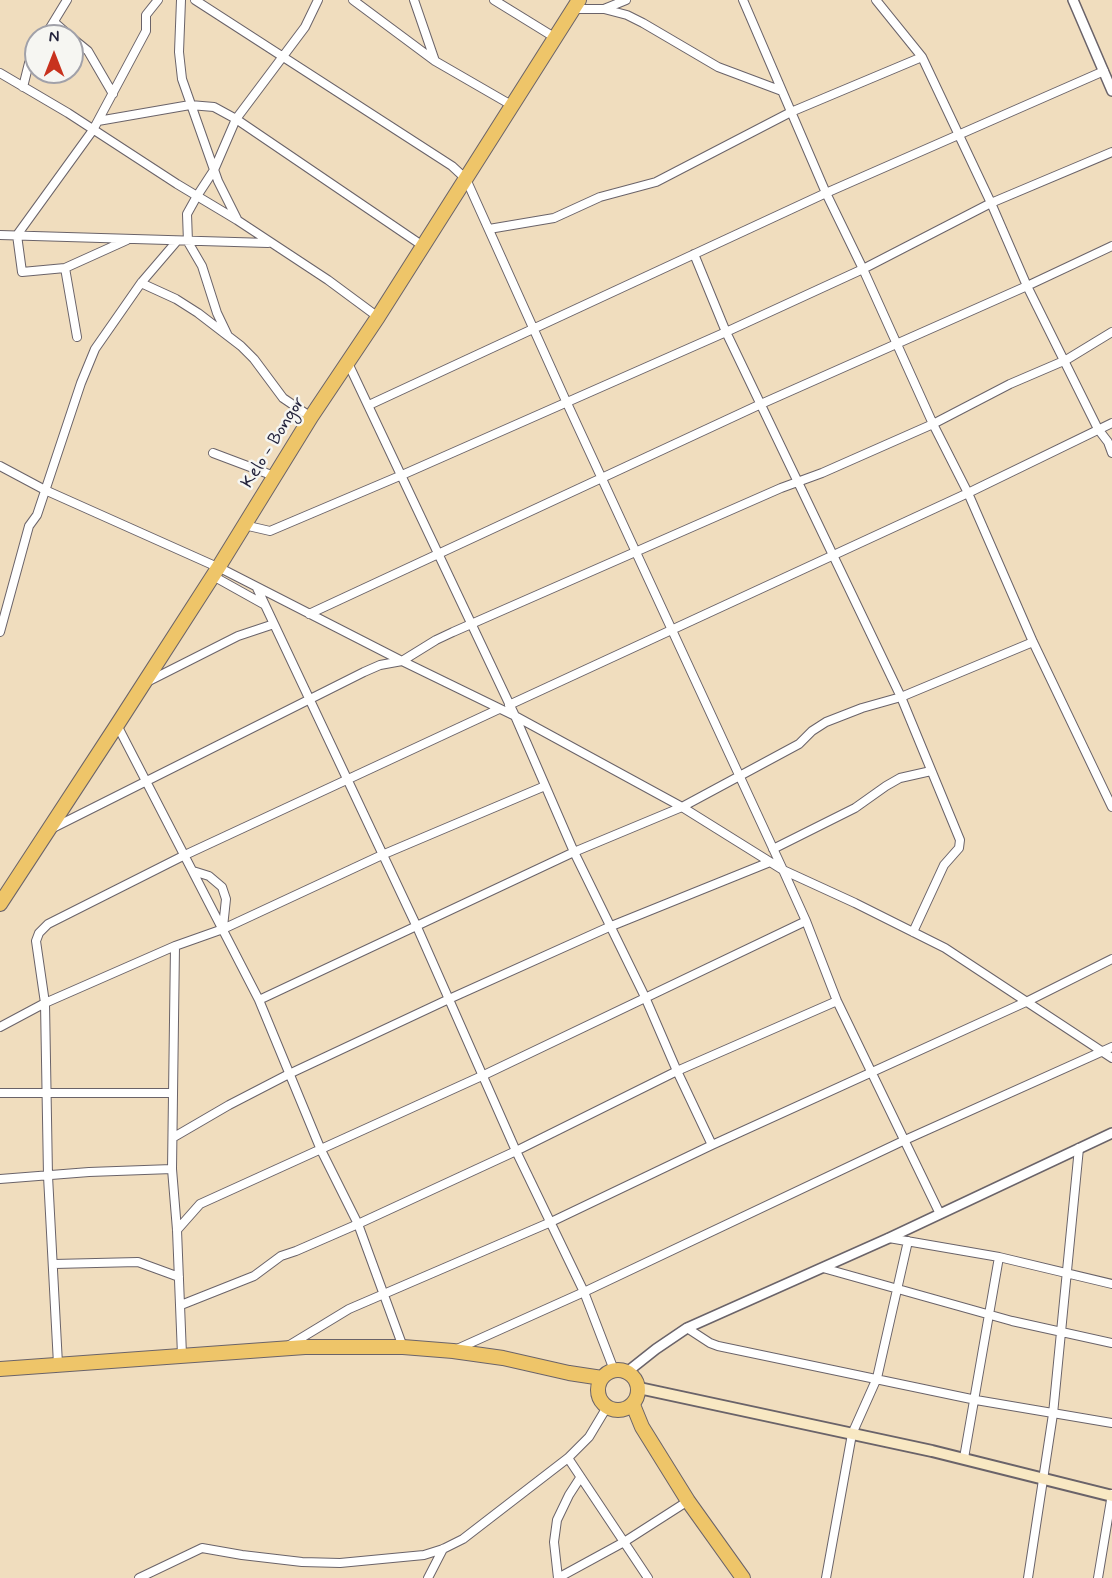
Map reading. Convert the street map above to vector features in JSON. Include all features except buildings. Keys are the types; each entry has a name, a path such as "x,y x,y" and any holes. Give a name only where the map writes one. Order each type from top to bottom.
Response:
{"highway":[{"name":"Kelo - Bongor","path":"0,904 215,572 311,417 378,317 576,4"},
{"path":"0,1369 284,1348 404,1347 503,1358 569,1373 614,1373 633,1376 639,1388 639,1394 633,1405"},
{"path":"569,1373 598,1391"},
{"path":"614,1373 598,1391 599,1398 642,1427"},
{"path":"613,1409 633,1405"},
{"path":"633,1405 642,1427 688,1501 743,1578"}],"main road":[{"path":"639,1388 964,1458 1112,1495"}],"street":[{"path":"56,24 54,22 67,0"},
{"path":"127,240 65,268 22,272 17,236 93,130 146,31 146,15 158,0"},
{"path":"181,0 180,65 190,105 214,170 237,220"},
{"path":"195,0 452,166 466,179 783,870 806,921 837,1001 940,1214"},
{"path":"228,336 217,313 202,266 188,242 187,214 214,170 236,119 305,27 318,0"},
{"path":"353,0 435,61 513,106"},
{"path":"414,0 435,61"},
{"path":"494,0 554,38"},
{"path":"604,9 626,0"},
{"path":"743,0 826,193 933,424 968,493 1033,642 1109,793 1112,807"},
{"path":"876,0 922,57 992,203 1027,286 1112,453"},
{"path":"1073,0 1112,91"},
{"path":"576,4 627,15 643,22 718,67 782,90"},
{"path":"84,48 113,94"},
{"path":"489,230 554,218 600,197 656,182 791,112 922,57"},
{"path":"369,405 826,193 1104,72"},
{"path":"0,73 237,220 328,280 378,317"},
{"path":"23,87 24,83"},
{"path":"98,121 190,105 214,107 236,119 423,246"},
{"path":"244,525 270,531 402,475 726,332 863,269 992,203 1112,152"},
{"path":"1,237 270,243"},
{"path":"0,632 29,526 37,515 81,383 95,349 141,282 177,241"},
{"path":"309,614 761,404 897,345 1112,246"},
{"path":"694,254 726,332 901,697 960,840 959,848 944,866 913,932"},
{"path":"65,268 77,337"},
{"path":"141,282 176,299 228,336 254,359 283,398 311,417"},
{"path":"46,831 364,672 380,665 402,662 436,640 933,424 1010,384 1066,360 1112,332"},
{"path":"347,361 510,705 574,852 645,997 712,1145"},
{"path":"510,705 968,493 1112,423"},
{"path":"213,453 274,476"},
{"path":"0,466 215,572 257,587 402,662 515,716 682,807 783,870 945,948 1112,1058"},
{"path":"215,572 266,606"},
{"path":"257,587 417,927 516,1151 584,1292 614,1373 687,1328 889,1238 1112,1132"},
{"path":"143,684 238,636 274,624"},
{"path":"260,1000 574,852 682,807 799,744 812,730 826,722 862,708 901,697 1033,642"},
{"path":"58,1364 45,1094 45,1003 36,941 44,929 48,924 185,855 499,709"},
{"path":"117,725 260,1000 321,1150 358,1224 404,1347"},
{"path":"773,849 855,808 900,778 931,771"},
{"path":"0,1027 45,1003 175,946 223,929 382,855 545,786"},
{"path":"174,1137 289,1074 449,999 609,927 770,862"},
{"path":"193,871 209,876 222,887 226,899 223,929"},
{"path":"177,1230 200,1204 484,1075 806,921"},
{"path":"175,946 172,1169 182,1355"},
{"path":"284,1348 349,1309 551,1222 712,1145 1028,1001 1112,959"},
{"path":"180,1305 254,1276 281,1256 358,1224 516,1151 677,1071 837,1001"},
{"path":"453,1351 584,1292 905,1140 1112,1047"},
{"path":"0,1093 172,1093"},
{"path":"1028,1578 1053,1414 1079,1148"},
{"path":"0,1179 89,1172 172,1169"},
{"path":"889,1238 999,1257 1112,1284"},
{"path":"826,1578 852,1434 877,1378 909,1241"},
{"path":"964,1458 976,1400 999,1257"},
{"path":"54,1264 138,1262 179,1277"},
{"path":"823,1268 898,1291 990,1315 1112,1343"},
{"path":"687,1328 718,1346 976,1400 1112,1423"},
{"path":"139,1578 151,1576 202,1548 302,1562 340,1563 424,1555 443,1549 463,1539 567,1458 613,1409"},
{"path":"567,1458 648,1578"},
{"path":"580,1478 557,1520 554,1542 558,1578 624,1542 688,1501"},
{"path":"1098,1578 1112,1495"},
{"path":"428,1578 443,1549"}]}
